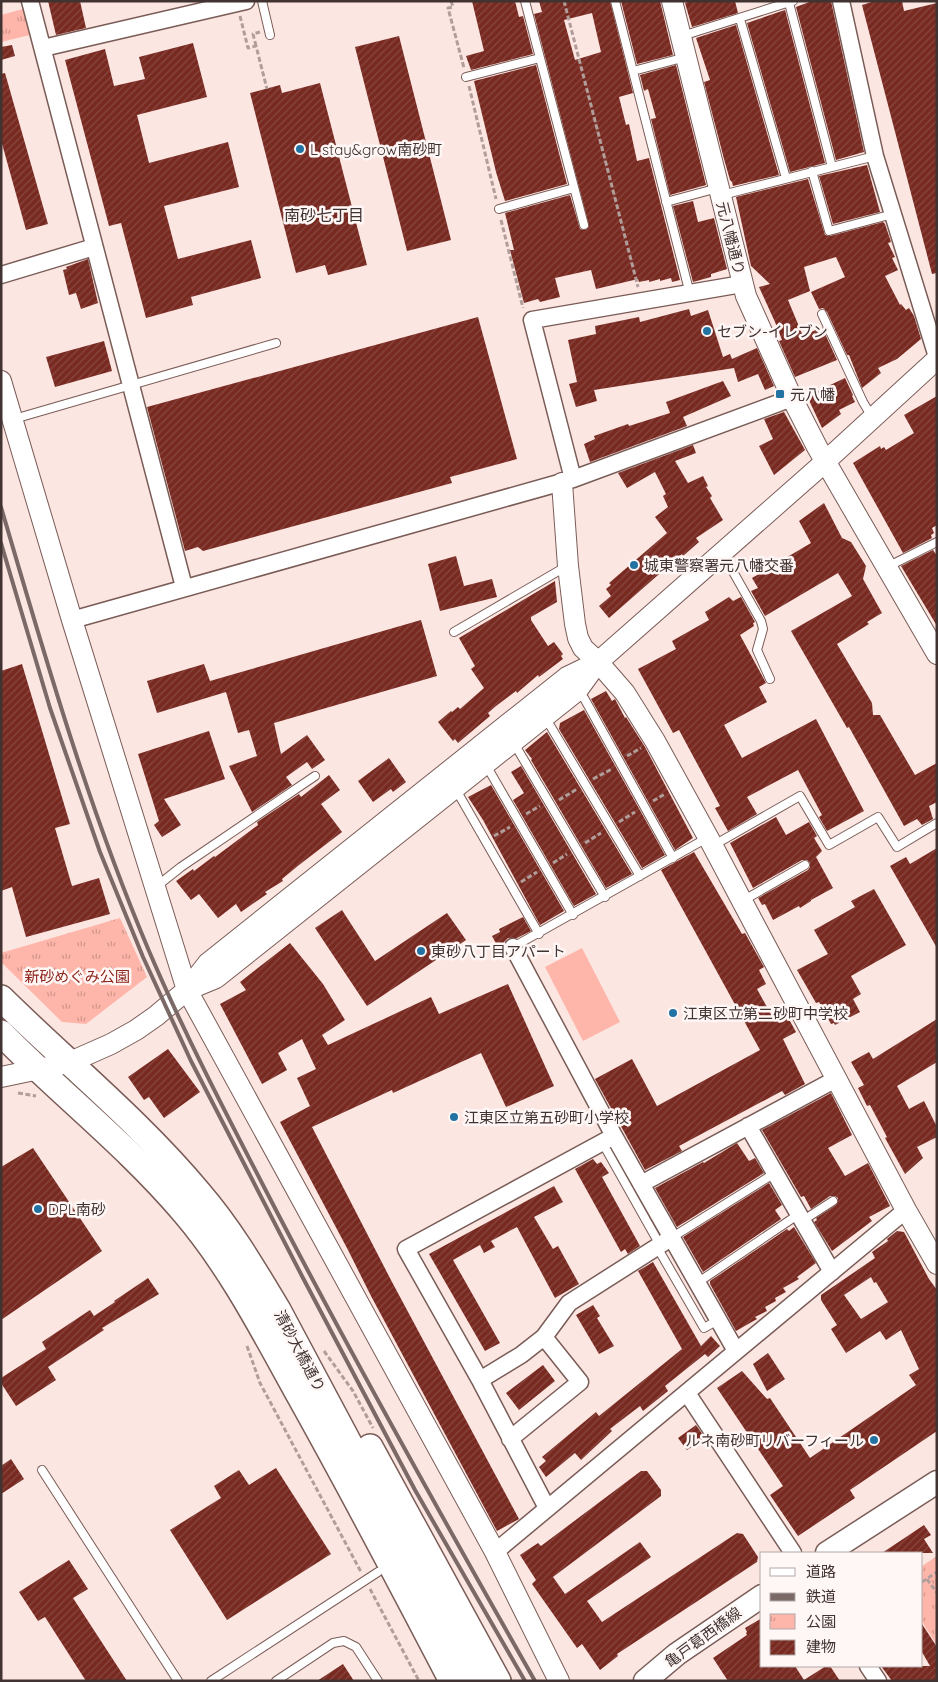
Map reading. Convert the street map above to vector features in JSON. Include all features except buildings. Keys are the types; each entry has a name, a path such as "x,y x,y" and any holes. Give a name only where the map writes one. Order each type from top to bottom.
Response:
{"main road":[{"name":"清砂大橋通り","path":"1,998 140,1129 200,1193 242,1250 278,1310 452,1681"},
{"name":"清砂大橋通り","path":"1,1033 145,1170 185,1213 223,1263 254,1334 359,1482 476,1681"},
{"path":"278,1310 354,1418 498,1681"},
{"path":"254,1334 372,1577 437,1681"},
{"path":"829,1552 937,1482"},
{"name":"亀戸葛西橋線","path":"645,1681 677,1654 760,1597"}],"street":[{"path":"30,1 184,587"},
{"name":"元八幡通り","path":"672,1 742,284 792,398 826,462 937,654"},
{"path":"187,990 216,978 577,691 598,662 826,462 937,358 875,156 841,1"},
{"path":"43,48 241,2"},
{"path":"1,275 94,247"},
{"path":"742,284 642,303 532,320 567,481 568,566 574,624 582,648 598,662 625,693 655,740 906,1210 937,1264"},
{"path":"1,381 72,620 187,990 495,1552 559,1681"},
{"path":"72,620 567,481 792,398"},
{"path":"5,1084 37,1069 68,1063 111,1044 136,1030 187,990 215,957 567,677 598,662"},
{"path":"513,947 608,1139 641,1184 663,1243 697,1283 736,1351"},
{"path":"641,1184 836,1079"},
{"path":"748,1126 832,1272"},
{"path":"547,1508 480,1380 406,1248 608,1139"},
{"path":"495,1552 906,1210"},
{"path":"480,1380 521,1355 544,1337 569,1303 663,1243"},
{"path":"510,1439 580,1382 544,1337"},
{"path":"688,1393 792,1552"},
{"path":"869,1667 878,1681"}],"lane":[{"path":"262,1 270,35"},
{"path":"525,1 584,225"},
{"path":"615,1 690,294"},
{"path":"682,36 740,19 773,4 791,2 832,166"},
{"path":"740,19 786,178"},
{"path":"633,71 687,56"},
{"path":"466,76 540,58"},
{"path":"666,202 786,178 875,156"},
{"path":"812,171 830,230 893,214"},
{"path":"498,209 574,188"},
{"path":"822,314 863,402 872,417"},
{"path":"13,420 276,343"},
{"path":"887,567 937,542"},
{"path":"722,552 761,621 763,629 757,650 770,679"},
{"path":"454,632 568,566"},
{"path":"577,691 584,698 673,858"},
{"path":"545,716 640,876"},
{"path":"512,743 549,801 605,897"},
{"path":"486,764 573,915"},
{"path":"155,887 182,866 315,776"},
{"path":"455,788 539,934"},
{"path":"513,947 673,858 800,796 830,845 878,817 897,847 937,823"},
{"path":"742,901 805,866"},
{"path":"608,1139 663,1243 704,1328 718,1320"},
{"path":"663,1243 775,1172"},
{"path":"697,1283 801,1218 833,1201"},
{"path":"42,1470 178,1681"},
{"path":"211,1681 372,1577"},
{"path":"276,1681 333,1643 344,1641 356,1647 378,1681"}],"path":[{"path":"451,1 453,7 448,8 498,209 525,315 532,320"},
{"path":"564,1 642,303"},
{"path":"241,2 248,48 256,46 267,89"},
{"path":"620,761 655,740"},
{"path":"512,887 679,786"},
{"path":"486,841 549,801"},
{"path":"5,1084 40,1096"},
{"path":"254,1334 260,1382 372,1577 418,1681"},
{"path":"923,1581 937,1572"},
{"path":"927,1579 937,1593"}],"green space":[{"path":"23,9 30,35 1,42 1,15"},
{"name":"新砂めぐみ公園","path":"120,918 147,977 86,1024 62,1022 1,962 1,953"},
{"path":"582,948 620,1022 583,1041 545,967"},
{"path":"937,1556 937,1645 923,1624 923,1565"}],"railway":[{"path":"1,507 51,675 106,842 149,951 179,1017 261,1181 340,1331 535,1681"},
{"path":"1,543 50,708 100,852 143,957 191,1061 303,1278 415,1490 525,1681"}],"place":[{"name":"L stay&grow南砂町","path":"300,149"},
{"name":"セブン-イレブン","path":"707,331"},
{"name":"元八幡","path":"780,394"},
{"name":"城東警察署元八幡交番","path":"634,565"},
{"name":"東砂八丁目アパート","path":"421,951"},
{"name":"江東区立第二砂町中学校","path":"673,1013"},
{"name":"江東区立第五砂町小学校","path":"454,1117"},
{"name":"DPL南砂","path":"38,1209"},
{"name":"ルネ南砂町リバーフィール","path":"874,1440"}],"district":[{"name":"南砂七丁目","path":"324,215"}]}
